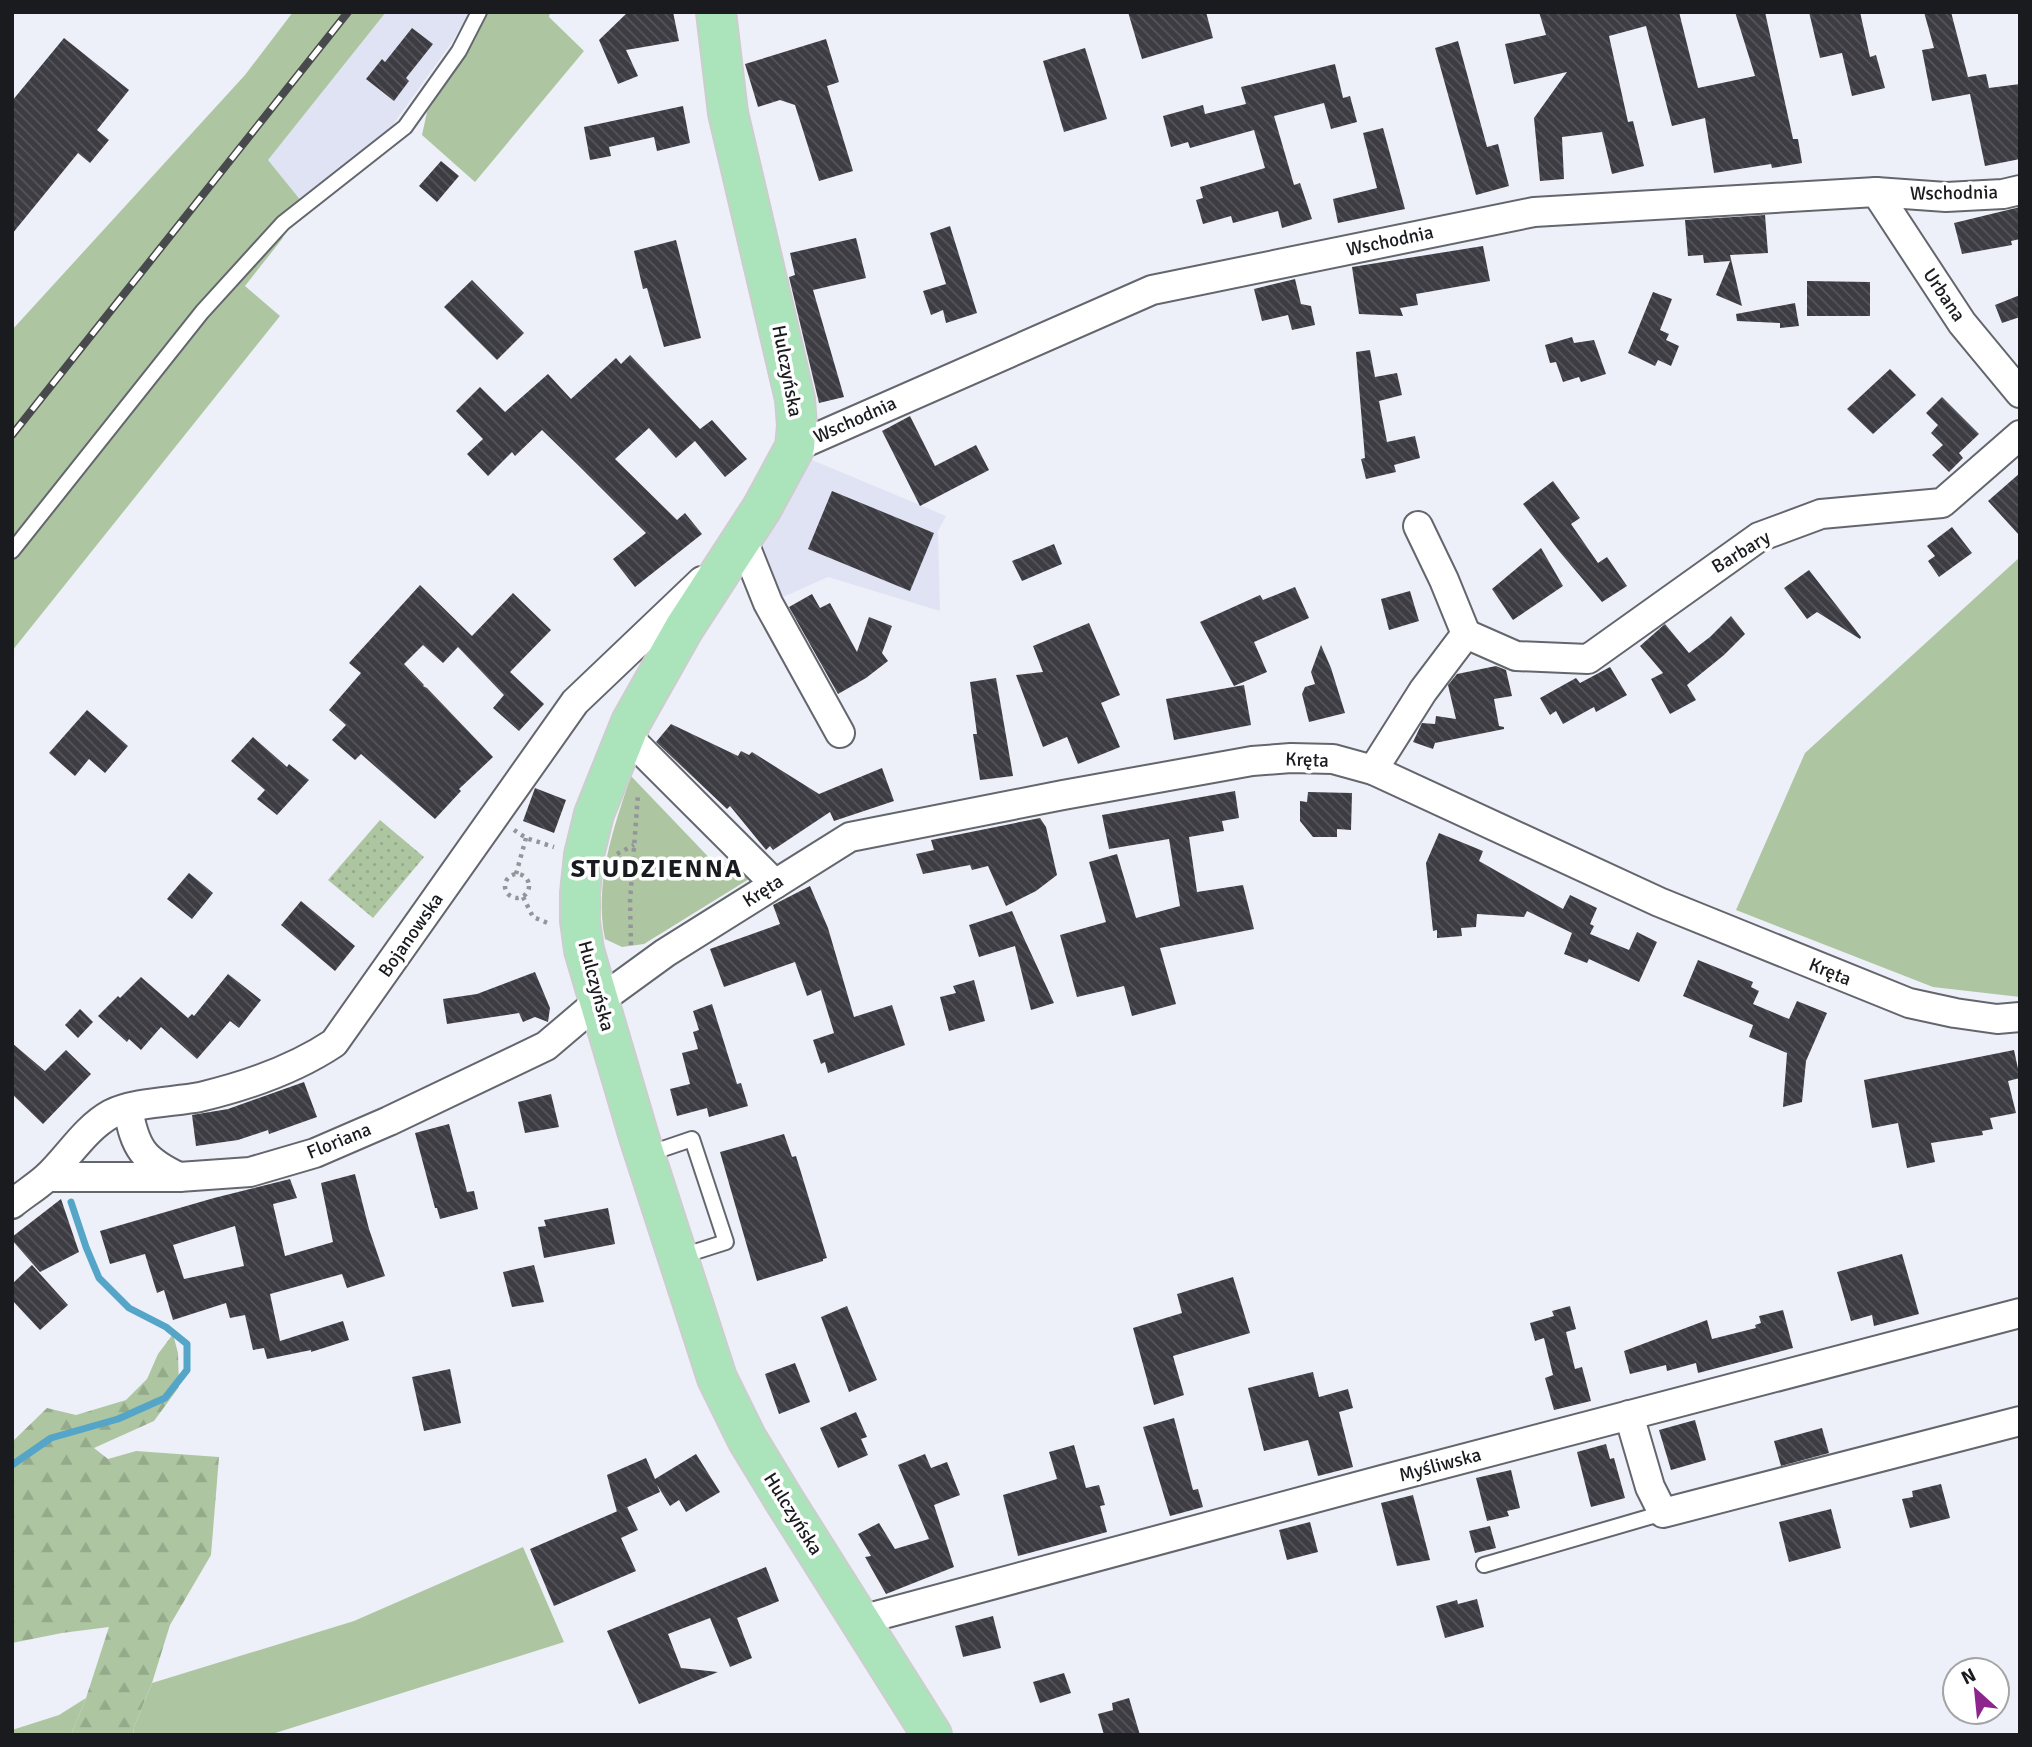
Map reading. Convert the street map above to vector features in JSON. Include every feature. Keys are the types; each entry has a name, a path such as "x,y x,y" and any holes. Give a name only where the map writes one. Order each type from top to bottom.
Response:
{"main road":[{"name":"Hulczyńska","path":"716,12 728,113 795,399 797,426 794,447 762,508 684,628 631,722 634,742 594,814 584,855 580,893 584,950 703,1338 730,1405 784,1500 932,1735"}],"street":[{"name":"Wschodnia","path":"794,447 1152,290 1534,212 1876,192 1946,197 2003,194 2020,190"},
{"name":"Urbana","path":"1876,192 1962,323 2020,393"},
{"name":"Barbary","path":"1466,634 1516,656 1588,659 1759,537 1821,514 1942,503 2020,435"},
{"path":"1373,770 1423,691 1466,634 1418,526"},
{"path":"738,545 840,733"},
{"name":"Bojanowska","path":"12,1204 48,1177 79,1141 111,1114 226,1090 278,1072 334,1043 575,702 738,545"},
{"path":"634,742 775,884"},
{"name":"Kręta","path":"599,1001 664,953 850,837 1252,761 1291,758 1334,760 1373,770 1659,902 1909,1003 1997,1019 2020,1017"},
{"name":"Floriana","path":"48,1177 179,1177 250,1172 315,1153 546,1046 599,1001"},
{"path":"128,1109 138,1146 155,1166 179,1177"},
{"name":"Myśliwska","path":"860,1620 2020,1313"},
{"path":"1629,1415 1650,1487 1663,1513 2020,1421"}],"lane":[{"path":"12,551 202,312 283,223 405,127 458,51 479,12"},
{"path":"645,1155 692,1139 726,1242 678,1258"},
{"path":"1484,1564 1663,1513"}],"path":[{"path":"634,742 634,845 629,925 634,976"},
{"path":"492,818 527,838 565,851"},
{"path":"516,874 526,877 530,884 529,892 519,898 511,897 506,890 508,878 516,874 527,838"},
{"path":"632,876 610,858 634,845"}],"shaded area":[{"path":"386,12 470,12 450,45 387,133 302,202 268,160"},
{"path":"805,457 946,516 938,531 940,611 828,577 774,601 752,552"}],"green space":[{"path":"293,12 386,12 268,160 302,202 282,239 245,286 280,316 12,651 12,330 245,75"},
{"path":"487,12 550,12 549,17 584,51 475,182 422,135 427,112 467,51"},
{"path":"2020,557 2020,997 1933,987 1736,910 1805,753"},
{"path":"631,776 720,869 731,860 744,868 749,879 644,944 622,947 605,939 602,897 607,856"},
{"path":"380,820 424,857 373,918 328,880"},
{"path":"173,1334 178,1353 179,1387 154,1421 94,1448 108,1459 136,1451 219,1457 211,1555 170,1625 133,1735 71,1735 109,1627 12,1643 12,1442 47,1408 76,1415 126,1400 147,1379 158,1354"},
{"path":"523,1547 564,1642 269,1735 133,1735 152,1683 354,1621"},
{"path":"86,1698 71,1735 12,1735 12,1730 59,1715"}],"building":[{"path":"628,12 673,12 679,41 626,50 638,76 618,84 599,40"},
{"path":"1128,12 1206,12 1213,38 1142,59"},
{"path":"1539,12 1679,12 1698,88 1755,76 1735,12 1765,12 1793,139 1798,139 1802,163 1772,168 1771,164 1714,173 1705,118 1672,126 1646,26 1609,36 1628,122 1633,121 1644,166 1612,174 1602,132 1562,137 1564,179 1540,181 1534,118 1567,72 1514,84 1505,44 1546,35"},
{"path":"1809,12 1860,12 1870,57 1876,55 1885,88 1852,96 1842,53 1820,58"},
{"path":"1924,12 1951,12 1968,77 1986,74 1989,88 2020,84 2020,159 1985,166 1970,94 1932,101 1922,50 1934,48"},
{"path":"412,28 433,44 406,78 409,81 394,101 366,79 382,59 385,62"},
{"path":"64,38 129,90 97,130 109,140 90,163 78,153 12,234 12,101"},
{"path":"826,39 839,82 827,86 853,171 819,181 795,105 780,100 758,107 745,64"},
{"path":"1458,41 1487,147 1498,144 1509,186 1476,195 1435,48"},
{"path":"1085,48 1107,119 1064,132 1043,61"},
{"path":"1335,64 1343,98 1350,96 1357,122 1331,129 1324,103 1274,116 1294,185 1300,183 1312,219 1282,228 1278,211 1233,223 1231,216 1203,224 1196,200 1203,198 1200,187 1265,168 1254,130 1190,148 1188,142 1171,147 1163,116 1203,105 1205,114 1246,104 1241,87"},
{"path":"683,106 690,143 657,151 654,137 609,147 611,156 590,160 584,127"},
{"path":"1383,128 1405,209 1338,223 1333,199 1377,188 1363,133"},
{"path":"441,161 459,176 437,202 419,186"},
{"path":"2020,207 2020,239 2011,241 2012,245 1962,254 1954,223"},
{"path":"1765,215 1768,253 1730,255 1742,306 1716,295 1730,261 1704,263 1703,255 1688,256 1685,220"},
{"path":"950,226 977,313 946,323 943,310 931,315 923,291 946,284 930,233"},
{"path":"856,238 866,278 813,290 844,397 819,403 789,277 795,275 790,253"},
{"path":"676,240 701,338 664,347 647,288 643,289 634,251"},
{"path":"1483,246 1490,281 1416,294 1418,305 1400,308 1403,316 1359,314 1352,267"},
{"path":"1295,279 1301,304 1311,306 1315,325 1292,330 1288,315 1262,321 1254,289"},
{"path":"472,280 524,333 497,360 444,307"},
{"path":"1807,281 1870,282 1870,316 1807,316"},
{"path":"1653,292 1672,299 1660,330 1669,334 1666,340 1679,346 1671,366 1658,360 1655,366 1628,353"},
{"path":"2020,295 2020,317 2002,323 1995,305"},
{"path":"1795,303 1799,326 1780,328 1780,323 1737,321 1736,314"},
{"path":"1572,337 1574,343 1594,340 1606,374 1581,382 1579,377 1563,382 1556,362 1550,363 1545,345"},
{"path":"1370,350 1375,377 1397,373 1402,395 1379,401 1387,442 1415,436 1420,458 1394,465 1396,472 1366,479 1361,459 1365,458 1356,352"},
{"path":"630,355 700,429 712,420 747,459 725,477 695,441 676,458 649,428 615,459 677,520 685,513 702,534 635,587 613,559 646,533 578,465 542,430 515,456 512,452 488,476 467,454 483,439 456,411 480,387 505,412 548,374 571,399 616,358 621,364"},
{"path":"1890,369 1916,395 1873,434 1847,409"},
{"path":"1942,397 1979,434 1959,453 1963,458 1949,472 1932,455 1943,445 1931,433 1938,425 1926,413"},
{"path":"910,416 935,466 976,445 989,470 920,506 882,431"},
{"path":"2020,473 2020,536 1988,501"},
{"path":"1553,481 1580,518 1571,524 1598,563 1607,557 1627,586 1602,602 1523,504"},
{"path":"832,491 934,533 910,591 808,549"},
{"path":"1952,527 1972,553 1939,577 1928,561 1935,556 1927,546"},
{"path":"1054,544 1062,564 1022,581 1012,561"},
{"path":"1541,548 1563,586 1513,620 1492,589"},
{"path":"1809,570 1860,639 1817,612 1807,619 1784,588"},
{"path":"420,585 472,636 513,593 551,630 510,672 544,704 519,731 493,708 504,695 458,647 443,663 423,645 404,664 493,757 459,789 461,791 435,819 361,754 355,760 332,740 346,725 329,710 361,673 349,663"},
{"path":"1295,587 1309,618 1254,642 1267,672 1234,686 1200,622 1260,595 1263,600"},
{"path":"1410,591 1419,621 1389,630 1381,599"},
{"path":"812,594 820,608 830,603 857,652 869,617 892,626 882,653 888,661 838,694 789,607"},
{"path":"1731,616 1745,634 1687,685 1696,700 1670,714 1651,679 1663,673 1640,646 1665,624 1689,653"},
{"path":"1089,623 1120,695 1101,703 1120,747 1078,764 1067,737 1043,747 1016,675 1043,672 1033,646"},
{"path":"1321,645 1345,713 1309,722 1302,694 1305,687 1315,684 1311,672"},
{"path":"1496,666 1506,670 1512,696 1494,699 1499,726 1504,729 1435,743 1433,749 1413,742 1422,723 1435,724 1436,716 1456,719 1448,685 1457,674"},
{"path":"1610,667 1627,695 1596,712 1594,707 1563,724 1556,711 1550,715 1540,698 1576,678 1580,683"},
{"path":"996,678 1013,776 980,780 973,734 977,734 970,682"},
{"path":"1244,685 1251,725 1174,740 1166,699"},
{"path":"87,710 128,746 105,773 89,759 75,776 49,753"},
{"path":"671,724 738,756 741,751 749,755 752,752 819,794 882,768 894,801 834,821 830,812 773,850 770,846 766,850 730,806 727,809 656,742"},
{"path":"253,737 287,767 289,764 309,780 277,815 257,799 265,790 231,761"},
{"path":"535,788 566,800 554,833 523,821"},
{"path":"1235,791 1239,818 1222,821 1224,831 1189,837 1197,892 1243,885 1254,929 1160,948 1176,1004 1132,1016 1124,986 1077,997 1060,935 1106,922 1089,862 1117,854 1136,918 1180,906 1169,839 1109,849 1102,815"},
{"path":"1308,792 1352,793 1351,830 1337,829 1337,837 1313,837 1300,821 1300,801 1307,802"},
{"path":"1040,818 1046,827 1057,875 1036,891 1006,906 988,866 972,870 970,865 923,874 916,854 934,850 931,840"},
{"path":"1439,833 1483,851 1479,861 1563,909 1570,895 1597,908 1590,924 1594,926 1590,934 1629,950 1637,932 1657,942 1639,982 1589,959 1587,963 1564,954 1572,933 1527,911 1524,917 1477,914 1476,927 1461,928 1462,936 1437,938 1437,930 1433,931 1426,863"},
{"path":"189,873 213,893 192,919 167,899"},
{"path":"810,886 828,928 854,1017 892,1005 905,1045 828,1073 825,1062 821,1064 813,1040 834,1033 821,990 807,996 795,962 724,987 710,949 780,924 773,905"},
{"path":"301,901 355,946 335,971 281,925"},
{"path":"1012,911 1054,1003 1031,1010 1015,946 979,957 969,925"},
{"path":"1698,960 1753,982 1751,987 1759,991 1753,1004 1789,1019 1797,1001 1827,1013 1806,1061 1802,1102 1783,1107 1787,1053 1749,1037 1753,1025 1683,996"},
{"path":"535,972 550,1008 548,1022 535,1017 523,1022 519,1013 447,1024 443,999 477,994"},
{"path":"228,974 261,1000 239,1028 230,1021 197,1059 161,1027 141,1050 129,1039 127,1042 98,1016 141,977 188,1018 192,1014 194,1016"},
{"path":"974,980 985,1021 949,1031 940,997 956,993 953,986"},
{"path":"712,1004 737,1084 741,1083 748,1106 709,1117 707,1108 677,1116 670,1089 690,1084 682,1053 698,1049 693,1032 699,1030 693,1011"},
{"path":"80,1009 93,1022 78,1038 65,1025"},
{"path":"12,1043 45,1071 66,1050 91,1074 43,1124 12,1094"},
{"path":"2014,1050 2020,1078 2008,1081 2016,1113 1990,1118 1993,1129 1982,1131 1983,1135 1931,1143 1935,1162 1907,1168 1898,1123 1872,1128 1864,1080"},
{"path":"304,1082 317,1117 269,1134 268,1130 238,1140 196,1146 192,1115 228,1109"},
{"path":"551,1094 559,1127 525,1133 518,1102"},
{"path":"449,1124 467,1192 474,1191 478,1209 440,1219 415,1133"},
{"path":"784,1134 792,1157 796,1156 827,1258 757,1281 720,1152"},
{"path":"355,1174 385,1276 347,1288 342,1274 270,1294 280,1341 343,1321 349,1340 311,1352 267,1359 264,1348 253,1350 245,1315 230,1318 226,1303 173,1320 164,1290 157,1293 145,1254 110,1264 100,1231 290,1179 297,1198 273,1204 285,1256 333,1242 321,1183","holes":["235,1226 244,1266 184,1279 173,1245"]},
{"path":"61,1199 79,1252 40,1272 12,1237"},
{"path":"608,1208 615,1244 544,1258 538,1227 546,1226 544,1220"},
{"path":"1902,1254 1919,1314 1874,1326 1872,1315 1851,1321 1837,1272"},
{"path":"32,1265 68,1305 40,1330 12,1300 12,1284"},
{"path":"534,1265 544,1302 512,1307 503,1272"},
{"path":"1233,1277 1250,1333 1173,1356 1184,1395 1154,1405 1133,1328 1182,1313 1177,1294"},
{"path":"847,1306 877,1380 849,1392 821,1317"},
{"path":"1570,1306 1576,1329 1566,1332 1575,1369 1582,1367 1591,1401 1554,1410 1545,1378 1553,1375 1544,1338 1535,1341 1530,1323 1554,1316 1552,1311"},
{"path":"1783,1310 1793,1348 1698,1373 1696,1363 1667,1371 1666,1365 1630,1374 1624,1351 1707,1320 1712,1339 1756,1328 1755,1325 1761,1323 1759,1316"},
{"path":"795,1363 810,1402 779,1414 765,1374"},
{"path":"450,1369 461,1423 424,1431 412,1377"},
{"path":"1313,1372 1319,1397 1348,1389 1353,1408 1339,1412 1353,1467 1318,1476 1308,1440 1264,1451 1248,1388"},
{"path":"856,1412 867,1437 861,1439 868,1455 838,1468 820,1428"},
{"path":"1174,1418 1193,1490 1198,1489 1203,1507 1170,1516 1143,1427"},
{"path":"1695,1420 1706,1460 1671,1470 1659,1430"},
{"path":"1822,1428 1829,1453 1781,1466 1774,1441"},
{"path":"1606,1444 1610,1459 1614,1458 1625,1498 1591,1507 1577,1452"},
{"path":"1074,1445 1086,1488 1099,1485 1105,1505 1100,1506 1107,1532 1018,1556 1003,1495 1057,1479 1049,1452"},
{"path":"696,1454 720,1492 686,1512 679,1500 670,1506 657,1485 660,1492 617,1512 607,1475 646,1458 655,1479"},
{"path":"925,1454 931,1468 947,1462 960,1495 934,1505 954,1567 886,1594 865,1557 871,1556 858,1534 879,1523 895,1549 929,1539 898,1465"},
{"path":"1511,1470 1520,1508 1507,1511 1509,1516 1487,1521 1476,1478"},
{"path":"1941,1484 1950,1518 1910,1528 1902,1499 1913,1497 1912,1491"},
{"path":"1413,1495 1430,1560 1397,1566 1381,1503"},
{"path":"627,1507 638,1530 621,1538 636,1571 554,1606 530,1549"},
{"path":"1831,1509 1841,1548 1789,1562 1779,1522"},
{"path":"1310,1522 1318,1552 1287,1560 1279,1530"},
{"path":"1490,1526 1496,1548 1475,1553 1469,1531"},
{"path":"766,1567 779,1601 737,1618 752,1658 730,1667 710,1618 668,1634 681,1668 718,1672 639,1704 607,1631"},
{"path":"1477,1599 1484,1627 1445,1638 1436,1606 1457,1600 1458,1604"},
{"path":"993,1616 1001,1648 963,1657 955,1626"},
{"path":"1064,1673 1071,1693 1040,1703 1033,1682"},
{"path":"1129,1698 1140,1735 1104,1735 1098,1714 1113,1710 1112,1703"}],"waterway":[{"path":"12,1465 51,1438 118,1419 165,1398 187,1370 187,1344 166,1327 129,1308 99,1278 71,1202"}],"railway":[{"path":"12,435 348,12"}],"district":[{"name":"STUDZIENNA","path":"657,869"}]}
